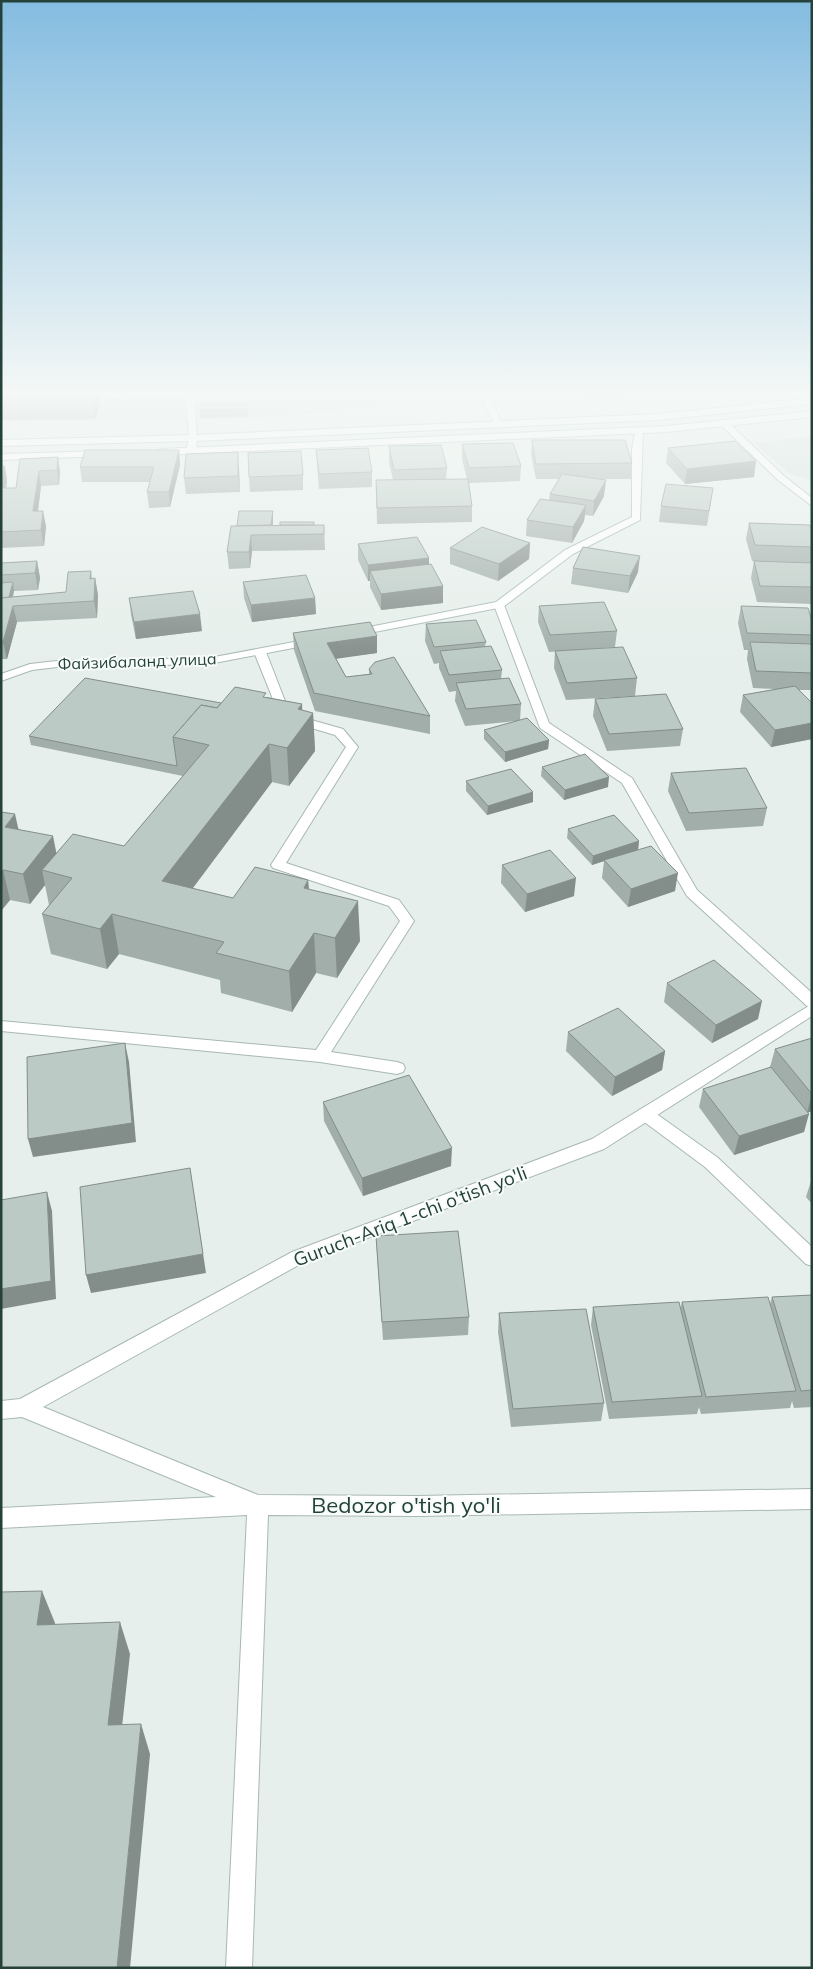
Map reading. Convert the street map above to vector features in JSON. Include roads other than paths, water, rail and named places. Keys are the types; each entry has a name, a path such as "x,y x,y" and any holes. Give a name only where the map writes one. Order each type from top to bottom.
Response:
{"street":[{"path":"346,635 499,605 569,552 637,518 637,482"},
{"path":"786,482 812,502"},
{"path":"499,605 544,725 627,781 692,893 812,1002"},
{"name":"Файзибаланд улица","path":"1,678 30,667 57,664 209,661 327,638"},
{"path":"260,652 285,716 340,732 352,747 278,865 394,903 407,921 320,1056"},
{"name":"Guruch-Ariq 1-chi o'tish yo'li","path":"1,1410 23,1408 298,1257 598,1144 812,1009"},
{"path":"1,1026 320,1056 397,1068"},
{"path":"645,1114 711,1162 812,1259"},
{"path":"23,1408 258,1505 239,1968"},
{"name":"Bedozor o'tish yo'li","path":"1,1518 258,1505 418,1506 812,1499"}]}
